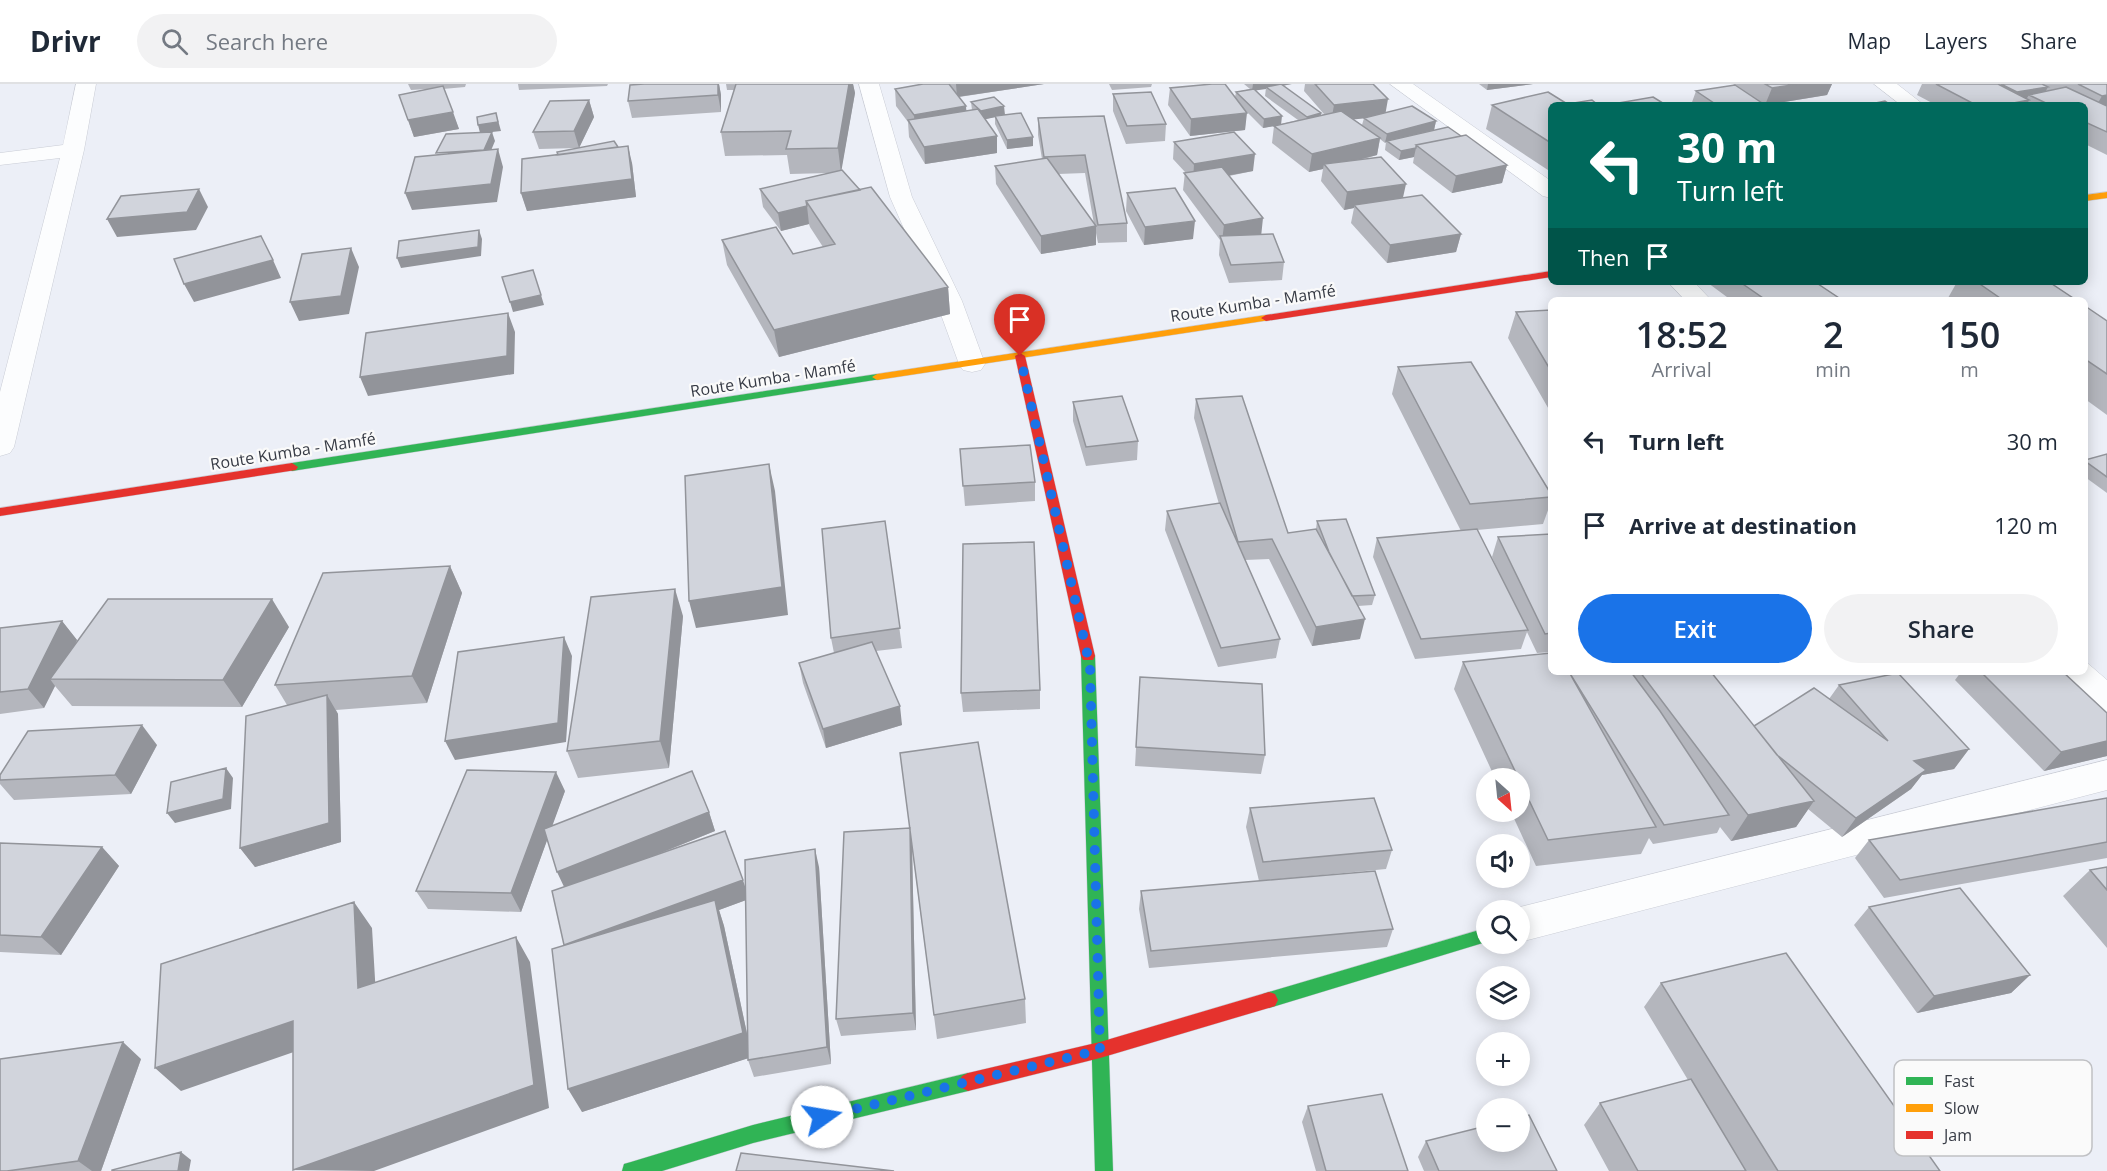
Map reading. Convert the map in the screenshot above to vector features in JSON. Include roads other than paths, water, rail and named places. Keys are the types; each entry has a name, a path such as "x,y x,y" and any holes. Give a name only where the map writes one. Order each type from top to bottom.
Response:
{"main road":[{"path":"2088,198 2107,195"},
{"name":"Route Kumba - Mamfé","path":"0,512 1548,274"},
{"path":"1020,356 1090,666 1104,1171"},
{"path":"631,1171 753,1134 1100,1050 1476,937"}],"street":[{"path":"0,447 73,150 86,84"},
{"path":"869,84 901,197 949,301 972,364"},
{"path":"1400,84 1548,189"},
{"path":"1884,84 1910,102"},
{"path":"0,159 73,150"},
{"path":"1683,285 1696,297"},
{"path":"2081,675 2107,701"},
{"path":"1530,922 2107,775"}]}
